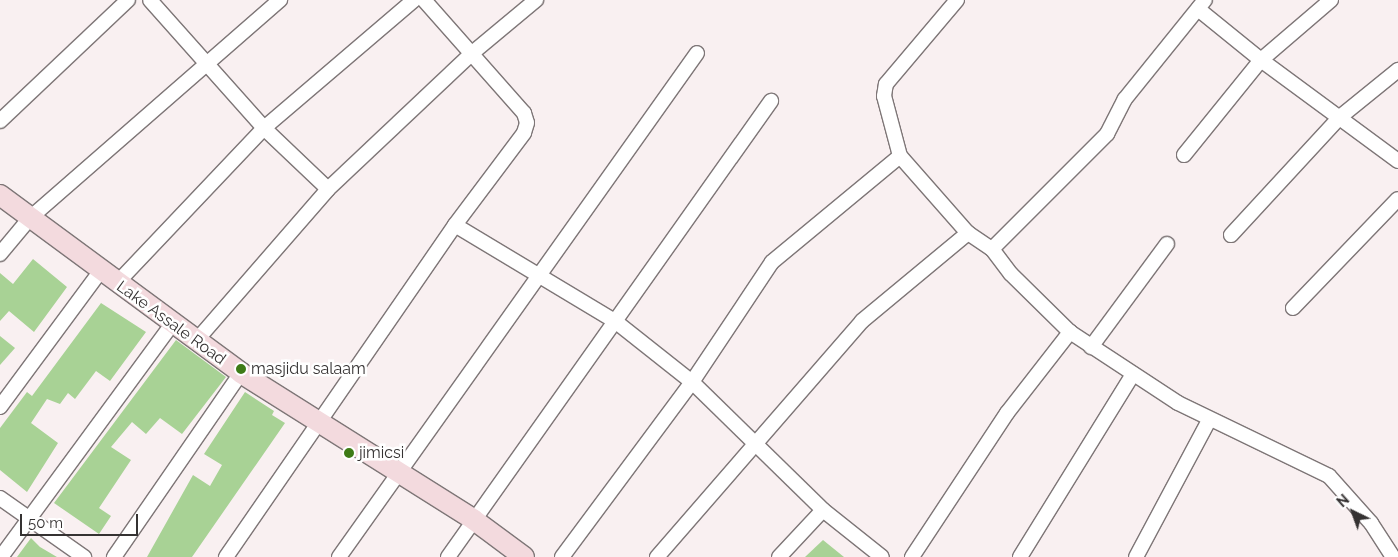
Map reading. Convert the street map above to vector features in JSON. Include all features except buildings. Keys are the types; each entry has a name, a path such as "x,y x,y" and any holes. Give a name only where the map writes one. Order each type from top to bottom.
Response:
{"street":[{"path":"0,121 128,0"},
{"path":"150,0 264,128 328,189"},
{"path":"0,254 30,218 205,63 280,0"},
{"path":"117,283 264,128 414,0"},
{"path":"226,557 315,423 455,225 524,133 527,122 524,113 470,55 424,0"},
{"path":"196,341 328,189 470,55 536,0"},
{"path":"957,0 886,84 884,96 900,156 968,233 992,248 1011,274 1070,332 1133,374 1209,420 1329,476 1371,523 1393,557"},
{"path":"1184,155 1261,60 1330,0"},
{"path":"992,248 1106,134 1125,99 1202,5 1261,60 1398,160"},
{"path":"339,557 396,470 697,53"},
{"path":"1231,235 1340,118 1398,70"},
{"path":"448,557 770,101"},
{"path":"562,557 692,382 772,262 900,156"},
{"name":"Lake Assale Road","path":"0,195 100,272 241,373 315,423 396,470 474,520 524,557"},
{"path":"1293,308 1398,199"},
{"path":"455,225 616,321 692,382 823,510 882,557"},
{"path":"657,557 862,321 968,233"},
{"path":"1091,347 1167,244"},
{"path":"0,407 100,272"},
{"path":"2,557 172,324"},
{"path":"912,557 1007,413 1070,332"},
{"path":"114,557 241,373"},
{"path":"1020,557 1133,374"},
{"path":"1136,557 1209,420"},
{"path":"0,498 84,557"},
{"path":"779,557 823,510"}],"place":[{"name":"masjidu salaam","path":"241,369"},
{"name":"jimicsi","path":"349,453"}]}
